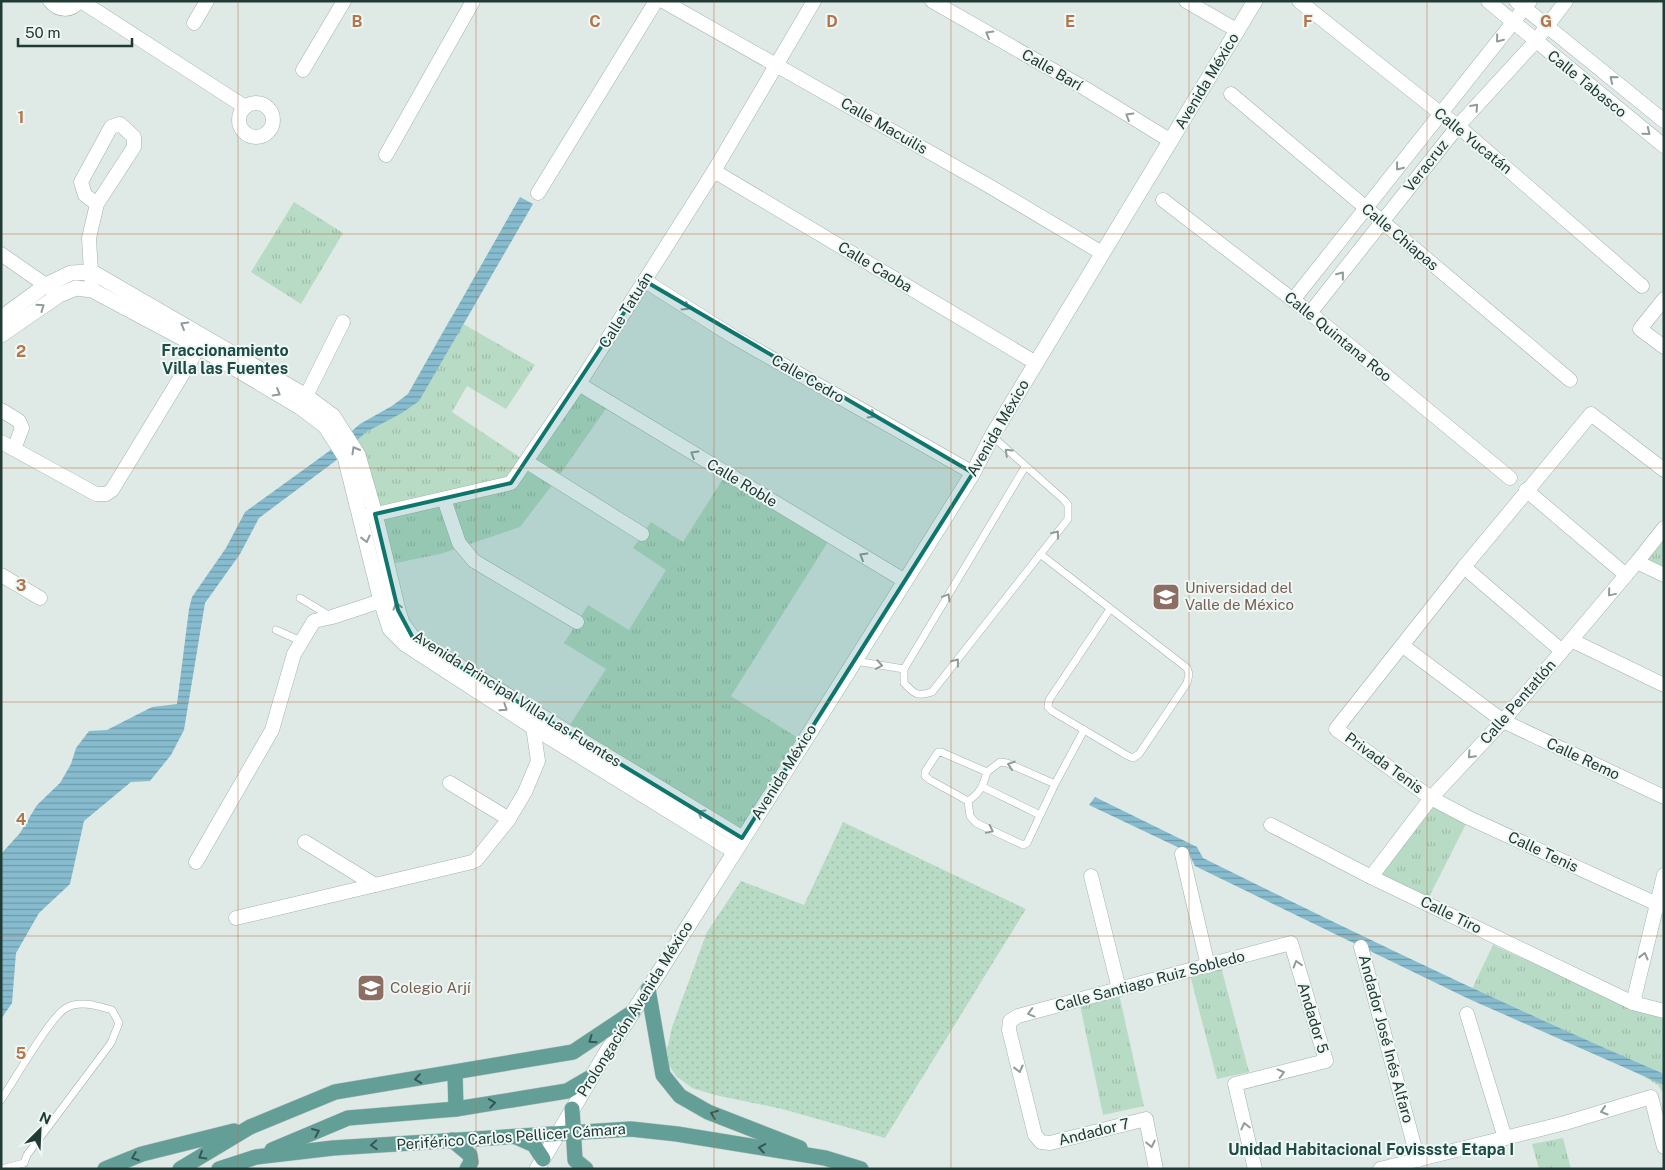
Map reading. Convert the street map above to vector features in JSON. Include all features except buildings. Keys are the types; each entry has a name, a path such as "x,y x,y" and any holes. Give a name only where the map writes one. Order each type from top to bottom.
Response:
{"main road":[{"path":"648,988 663,1075 680,1096 708,1112 825,1158"},
{"path":"105,1169 142,1154 250,1126 335,1092 574,1052 632,1012"},
{"path":"455,1073 456,1109"},
{"path":"242,1169 256,1157 348,1118 456,1109 567,1091 591,1077"},
{"path":"572,1109 576,1160 586,1169"},
{"path":"180,1169 250,1126"},
{"name":"Periférico Carlos Pellicer Cámara","path":"219,1169 256,1157 332,1148 631,1129 677,1134 825,1158 861,1169"},
{"path":"515,1136 534,1145 540,1164"},
{"path":"452,1140 470,1155 472,1162 467,1169"}],"street":[{"path":"50,1 56,7 63,9 69,9 80,1 245,107"},
{"path":"194,22 207,1"},
{"path":"303,70 344,1"},
{"path":"386,155 473,1"},
{"path":"538,193 656,1"},
{"name":"Calle Macuilis","path":"663,1 984,183 1102,253"},
{"name":"Calle Tatuán","path":"368,516 511,483 579,384 645,281 778,65 814,1"},
{"name":"Calle Barí","path":"932,1 1086,89 1171,141"},
{"path":"1186,1 1238,31"},
{"name":"Avenida México","path":"738,844 973,474 992,436 1255,1"},
{"name":"Calle Yucatán","path":"1300,1 1440,114 1458,126 1642,286"},
{"name":"Calle Tabasco","path":"1488,1 1535,42 1664,146"},
{"name":"Veracruz","path":"1310,313 1458,126 1535,42 1566,1"},
{"name":"Veracruz","path":"1293,300 1513,22 1524,4"},
{"name":"Calle Tabasco","path":"1524,4 1664,121"},
{"name":"Calle Chiapas","path":"1231,94 1570,380"},
{"path":"1,335 59,295 76,288 92,290 89,238 97,204 134,147 134,137 120,124 111,127 81,182 85,194 97,204"},
{"name":"Calle Caoba","path":"714,171 1036,363"},
{"name":"Calle Quintana Roo","path":"1163,200 1310,313 1510,478"},
{"path":"1,254 7,265 46,285 59,295"},
{"path":"1,318 46,285 71,273 92,272"},
{"name":"Avenida Principal Villa Las Fuentes","path":"92,272 303,401 325,426 345,457 368,516 402,623 413,638 738,844"},
{"name":"Calle Cedro","path":"645,281 734,337 973,474"},
{"name":"Avenida Principal Villa Las Fuentes","path":"92,290 303,401"},
{"path":"1664,300 1640,329 1664,347"},
{"path":"303,401 343,322"},
{"path":"1,442 96,494 106,494 112,490 199,347"},
{"name":"Calle Roble","path":"579,384 905,581"},
{"path":"1,410 19,421 22,428 14,449"},
{"path":"1404,646 1526,490 1591,414 1664,470"},
{"path":"527,462 642,534"},
{"path":"1526,490 1626,575"},
{"path":"444,498 459,543 474,561 577,622"},
{"name":"Avenida Principal Villa Las Fuentes","path":"368,516 382,602 390,629 405,644 533,727 738,844"},
{"name":"Calle Pentatlón","path":"1371,877 1431,798 1503,721 1664,528"},
{"path":"1637,562 1664,575"},
{"path":"1464,567 1566,646 1664,685"},
{"path":"1,575 40,598"},
{"path":"196,862 272,730 294,654 314,620 332,617 382,602"},
{"name":"Calle Remo","path":"1404,646 1503,721 1664,797"},
{"name":"Privada Tenis","path":"1404,646 1336,729 1431,798"},
{"path":"236,918 476,860 509,819 525,792 538,761 533,727"},
{"path":"450,783 509,819"},
{"name":"Calle Tenis","path":"1431,798 1469,818 1660,905"},
{"name":"Calle Tiro","path":"1271,825 1371,877 1633,1003 1664,1011"},
{"path":"305,842 375,885"},
{"name":"Prolongación Avenida México","path":"540,1164 591,1077 738,844"},
{"path":"1182,854 1208,966"},
{"path":"1633,1003 1660,905 1664,875"},
{"path":"1091,876 1119,989"},
{"name":"Calle Santiago Ruiz Sobledo","path":"1041,1142 1035,1135 1009,1030 1010,1021 1018,1016 1291,944"},
{"name":"Andador 5","path":"1255,1169 1235,1084 1326,1061 1291,944"},
{"name":"Andador José Inés Alfaro","path":"1361,947 1418,1160"},
{"path":"1467,1014 1506,1138"},
{"path":"1380,1169 1565,1123 1651,1097 1664,1147"},
{"name":"Andador 7","path":"1041,1142 1050,1143 1146,1120 1156,1169"}],"lane":[{"path":"992,436 1064,500 1068,505 1068,519 932,692 922,695 912,692 904,683 904,669 1025,467"},
{"path":"1040,554 1187,668 1189,674 1187,683 1139,754 1133,758 1048,707 1048,700 1110,609"},
{"path":"300,598 332,617"},
{"path":"276,630 301,641"},
{"path":"854,661 904,669"},
{"path":"968,801 970,816 976,823 1023,845 1028,843 1055,784 1084,730"},
{"path":"968,801 925,776 925,772 938,752 945,752 987,772"},
{"path":"968,801 976,796 983,787 987,772 1000,762 1007,763 1055,784"},
{"path":"983,787 1040,815"},
{"path":"1,1100 52,1022 66,1007 88,1003 112,1010 119,1023 111,1043 27,1154 26,1166 2,1169"}],"highlighted area":[{"path":"645,281 973,473 742,838 413,638 398,610 375,514 511,483"}],"green space":[{"path":"294,202 343,233 301,304 251,272"},
{"path":"451,317 535,365 506,409 467,386 452,412 527,462 579,384 610,403 556,480 520,527 440,554 386,565 346,436 360,424 392,406 408,394"},
{"path":"726,474 831,537 731,696 803,741 742,838 566,731 606,669 564,643 588,605 629,630 666,570 633,548 651,522 683,542"},
{"path":"1664,525 1664,570 1640,558"},
{"path":"1431,798 1469,818 1426,903 1371,877"},
{"path":"843,822 1026,909 885,1138 782,1109 715,1095 692,1088 676,1076 669,1065 667,1050 672,1027 707,932 741,881 804,905"},
{"path":"1493,945 1631,1008 1664,1015 1664,1095 1658,1085 1643,1076 1472,989"},
{"path":"1221,967 1249,1072 1217,1079 1190,975"},
{"path":"1119,994 1144,1106 1103,1115 1079,1000"},
{"path":"1563,1138 1571,1169 1539,1169 1532,1144"}],"water":[{"path":"520,197 533,204 419,401 402,413 366,432 334,462 259,518 240,554 205,603 184,730 171,755 150,781 131,782 84,821 70,884 39,913 16,953 12,1003 1,1019 1,854 20,833 37,805 60,783 71,764 76,748 89,731 107,730 152,707 177,704 192,597 226,548 245,512 328,452 360,424 392,406 408,394"},
{"path":"1095,797 1197,847 1203,858 1317,914 1490,996 1664,1074 1664,1085 1469,999 1195,866 1188,852 1089,805"}],"place":[{"name":"Universidad del Valle de México","path":"1166,597"},
{"name":"Colegio Arjí","path":"371,988"}],"district":[{"name":"Fraccionamiento Villa las Fuentes","path":"225,359"},
{"name":"Unidad Habitacional Fovissste Etapa I","path":"1371,1149"}]}
